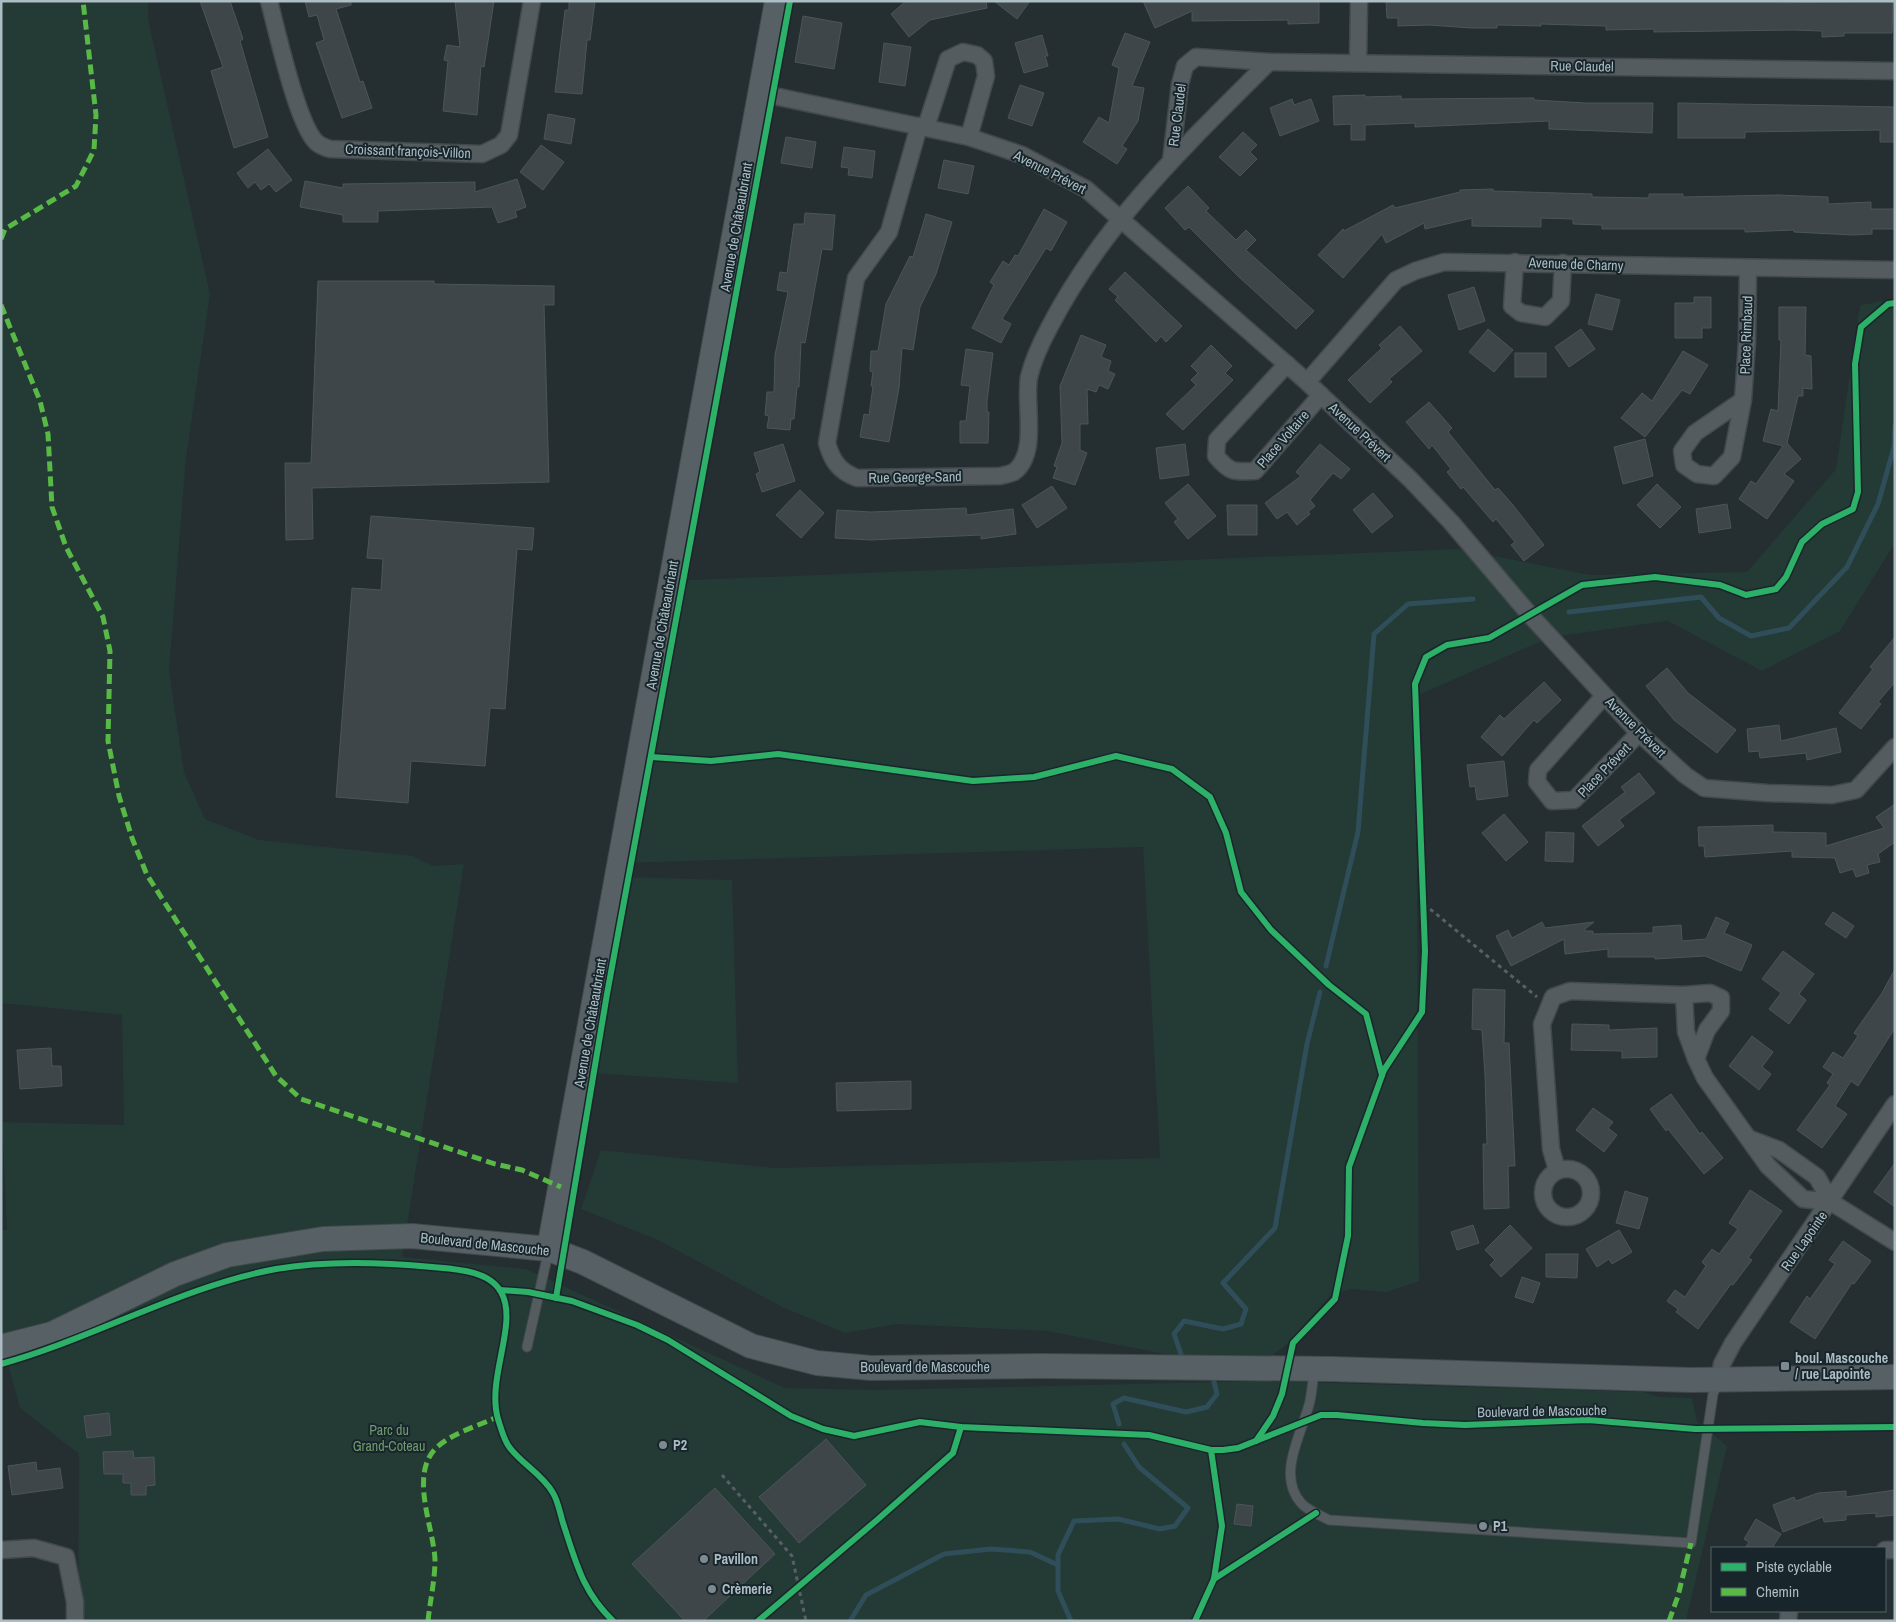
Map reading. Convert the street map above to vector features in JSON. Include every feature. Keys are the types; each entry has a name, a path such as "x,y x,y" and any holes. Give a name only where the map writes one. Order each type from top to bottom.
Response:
{"street":[{"name":"Croissant françois-Villon","path":"268,1 304,122 315,141 321,146 330,149 482,154 500,145 509,135 532,1"},
{"name":"Avenue de Châteaubriant","path":"550,1249 777,1"},
{"path":"1358,62 1359,1"},
{"name":"Rue George-Sand","path":"969,138 986,76 984,60 977,55 963,52 948,59 923,126 889,232 856,278 826,443 832,459 844,473 857,478 1000,476 1014,472 1025,459 1028,444 1029,379 1032,367 1049,327 1100,245 1120,218"},
{"name":"Rue Claudel","path":"1171,161 1180,84 1185,66 1196,58 1269,62 1895,71"},
{"name":"Rue Claudel","path":"1120,218 1171,161 1269,62"},
{"name":"Avenue Prévert","path":"760,93 923,126 969,138 1022,155 1086,189 1287,364 1410,479 1639,734 1685,775 1704,788 1767,793 1832,794 1856,790 1895,747"},
{"name":"Avenue de Charny","path":"1307,382 1396,280 1415,271 1444,262 1562,263 1748,269 1895,270"},
{"path":"1515,262 1512,306 1522,313 1545,317 1561,301 1562,263"},
{"name":"Place Rimbaud","path":"1743,400 1695,433 1682,451 1684,465 1697,474 1714,476 1732,457 1743,400 1747,342 1748,269"},
{"name":"Place Voltaire","path":"1287,364 1217,440 1216,456 1224,466 1234,472 1255,471 1320,395"},
{"name":"Place Prévert","path":"1604,696 1538,770 1537,782 1552,801 1574,800 1639,734"},
{"path":"1557,1170 1551,1150 1542,1024 1553,997 1570,991 1684,995 1710,993 1721,998 1721,1011 1707,1030 1696,1059"},
{"path":"1684,995 1686,1032 1696,1059 1706,1078 1768,1166 1803,1199 1831,1202 1895,1242"},
{"name":"Rue Lapointe","path":"1719,1380 1722,1364 1733,1343 1831,1202 1895,1104"},
{"path":"1750,1139 1779,1150 1817,1178 1831,1202"},
{"name":"Boulevard de Mascouche","path":"1,1347 52,1334 175,1274 227,1255 323,1239 412,1236 550,1249 583,1262 751,1346 817,1363 871,1368 1052,1366 1314,1369 1719,1380 1895,1377"},
{"path":"1,1550 34,1548 66,1558 75,1602 75,1621"}],"lane":[{"path":"527,1347 550,1249"},
{"path":"1314,1369 1310,1401 1295,1447 1290,1470 1294,1490 1302,1504 1329,1520 1691,1543 1713,1394 1719,1380"}],"path":[{"path":"1423,894 1424,913"},
{"path":"1424,904 1548,1006"},
{"path":"722,1476 792,1556 806,1621"},
{"path":"792,1591 806,1579"}],"green space":[{"name":"Parc du Grand-Coteau","path":"1,1 148,1 148,19 210,294 186,458 169,671 184,772 205,819 259,840 413,856 433,866 464,864 402,1257 526,1269 785,1388 876,1390 1260,1381 1643,1392 1659,1397 1692,1398 1697,1421 1727,1446 1686,1621 78,1621 79,1454 20,1408 1,1339 1,1230 7,1230 2,1122 124,1125 122,1015 1,1003"},
{"path":"1895,299 1895,543 1840,631 1762,671 1668,621 1551,637 1416,696 1419,1281 1387,1292 1350,1289 1331,1295 1285,1346 1271,1356 1170,1355 1047,1331 897,1324 845,1333 782,1307 660,1241 581,1209 601,1150 774,1168 1160,1158 1143,847 620,863 668,581 1460,549 1590,575 1747,572 1836,469 1860,305"},
{"path":"624,877 732,880 738,1083 592,1073"}],"building":[{"path":"200,1 230,1 243,39 240,41 268,137 234,148 211,71 223,67"},
{"path":"305,1 351,1 351,5 336,9 360,82 363,81 372,108 342,118 316,43 324,40 317,15 309,17"},
{"path":"455,1 494,1 484,67 481,66 477,115 443,111 448,61 444,60 447,45 460,47"},
{"path":"569,1 595,1 590,40 587,40 582,94 555,92 565,10 569,10"},
{"path":"906,1 986,1 987,8 930,20 909,37 891,14"},
{"path":"994,1 1030,1 1017,19"},
{"path":"1143,1 1319,1 1319,23 1288,24 1288,20 1192,21 1192,11 1155,28"},
{"path":"1386,1 1777,1 1777,3 1893,1 1892,33 1844,33 1844,36 1822,37 1822,31 1793,30 1654,32 1654,29 1606,30 1606,26 1541,24 1541,26 1497,25 1497,28 1429,25 1398,26 1398,18 1387,18"},
{"path":"803,16 842,23 834,69 795,62"},
{"path":"1125,33 1150,42 1132,86 1144,88 1138,121 1122,146 1127,149 1117,164 1083,142 1099,117 1109,123 1119,68 1112,65"},
{"path":"1042,35 1048,56 1045,56 1048,66 1024,73 1015,43"},
{"path":"884,43 911,47 905,86 879,82"},
{"path":"1020,85 1044,93 1032,126 1008,118"},
{"path":"1365,95 1365,97 1401,96 1401,99 1534,98 1534,100 1586,103 1653,103 1652,133 1549,129 1549,121 1415,127 1415,123 1365,125 1365,140 1351,140 1351,124 1334,125 1333,96"},
{"path":"1292,99 1294,105 1311,99 1319,121 1280,136 1270,108"},
{"path":"1678,103 1895,107 1895,142 1880,142 1880,130 1745,132 1745,138 1678,138"},
{"path":"548,114 575,119 571,144 544,139"},
{"path":"1243,132 1257,145 1250,152 1257,159 1240,176 1219,157"},
{"path":"786,137 816,142 812,168 781,163"},
{"path":"541,145 564,162 543,190 520,172"},
{"path":"844,147 875,151 872,178 848,175 849,168 841,167"},
{"path":"268,149 292,180 276,192 269,184 261,190 255,182 248,188 237,173"},
{"path":"944,160 974,166 968,194 938,188"},
{"path":"517,179 526,207 515,211 517,217 498,223 492,207 378,211 378,222 343,222 343,215 300,207 305,181 343,188 343,184 475,182 475,192"},
{"path":"1188,186 1209,208 1206,211 1236,240 1246,230 1256,240 1246,250 1314,311 1296,329 1239,277 1189,227 1185,230 1165,208"},
{"path":"1493,189 1493,191 1592,194 1592,197 1649,198 1649,194 1683,194 1683,197 1778,195 1828,197 1828,204 1871,202 1871,209 1895,209 1895,229 1872,229 1872,234 1853,235 1794,232 1794,230 1745,232 1745,229 1602,229 1602,225 1573,224 1573,219 1541,218 1541,227 1472,226 1472,218 1425,229 1424,223 1386,243 1382,234 1343,278 1318,255 1343,229 1344,231 1393,205 1395,208 1460,192 1460,190"},
{"path":"1044,209 1067,222 1051,251 1046,248 1002,319 1011,324 1001,343 972,328 994,285 990,282 1003,261 1009,265 1015,255 1018,256"},
{"path":"805,213 835,215 832,250 822,249 805,343 801,342 799,387 797,387 794,419 791,419 790,430 767,428 769,416 765,415 767,392 774,392 775,355 788,292 777,290 780,272 787,273 794,224 804,224"},
{"path":"926,214 952,222 936,274 920,307 913,350 902,348 899,388 889,442 860,437 864,414 869,415 873,386 871,386 873,372 870,371 871,351 878,351 886,304 910,256 913,257"},
{"path":"1125,272 1182,326 1166,342 1161,336 1156,342 1115,300 1118,297 1109,289"},
{"path":"318,281 434,281 434,284 554,286 554,305 544,305 549,482 312,488 313,539 286,540 285,463 311,463"},
{"path":"1474,287 1485,321 1459,330 1448,295"},
{"path":"1596,294 1620,300 1612,330 1588,324"},
{"path":"1694,297 1711,297 1711,328 1702,328 1702,338 1675,338 1675,303 1694,303"},
{"path":"1779,307 1806,307 1805,355 1811,356 1812,389 1803,388 1803,396 1798,396 1787,443 1801,459 1784,474 1794,481 1767,519 1739,499 1751,481 1756,484 1783,446 1763,441 1771,409 1778,411 1781,340 1779,340"},
{"path":"1400,326 1422,351 1389,379 1392,382 1370,403 1348,380 1382,348 1379,345"},
{"path":"1488,329 1513,350 1494,372 1469,352"},
{"path":"1581,329 1595,349 1569,367 1555,347"},
{"path":"1081,335 1106,345 1101,357 1111,361 1108,371 1115,374 1108,389 1099,385 1096,392 1087,389 1088,424 1080,424 1080,450 1087,453 1075,485 1053,478 1057,467 1054,466 1062,443 1060,386"},
{"path":"1211,345 1232,366 1225,373 1233,380 1183,430 1166,414 1196,385 1191,380 1198,373 1191,366"},
{"path":"966,349 993,353 987,401 987,412 989,412 988,443 960,443 960,421 966,421 970,386 961,385"},
{"path":"1683,351 1708,365 1690,394 1682,390 1645,437 1621,418 1642,393 1652,401"},
{"path":"1515,353 1546,353 1546,377 1515,377"},
{"path":"1429,402 1452,428 1448,432 1495,490 1498,488 1513,505 1544,545 1524,561 1511,545 1515,542 1496,519 1493,522 1463,487 1461,489 1447,472 1451,469 1432,445 1429,449 1406,422"},
{"path":"1645,439 1653,476 1623,484 1614,447"},
{"path":"783,444 795,481 762,492 756,474 760,472 754,453"},
{"path":"1185,444 1189,475 1160,479 1156,448"},
{"path":"1320,444 1350,469 1341,479 1333,473 1310,500 1315,506 1308,512 1310,514 1297,525 1287,512 1277,519 1265,503 1301,476 1296,472"},
{"path":"1188,484 1216,516 1188,539 1174,522 1178,519 1165,503"},
{"path":"1657,484 1681,507 1660,528 1637,505"},
{"path":"1052,486 1067,508 1037,528 1022,505"},
{"path":"800,490 824,513 801,538 776,515"},
{"path":"1373,493 1393,516 1372,533 1353,510"},
{"path":"1727,504 1731,528 1699,533 1696,509"},
{"path":"1227,505 1257,505 1257,535 1228,535"},
{"path":"966,508 967,515 1013,509 1016,534 981,539 981,535 870,540 835,538 837,510 871,512"},
{"path":"371,516 534,528 532,550 517,549 505,709 490,708 485,766 411,761 408,803 336,797 352,588 381,590 383,559 367,558"},
{"path":"1895,637 1895,682 1878,702 1881,704 1861,729 1839,713 1873,669 1870,667"},
{"path":"1667,668 1688,693 1736,730 1717,753 1674,720 1646,686"},
{"path":"1544,682 1561,700 1537,723 1534,720 1502,756 1481,737 1500,715 1504,719"},
{"path":"1779,725 1781,741 1836,728 1841,752 1807,760 1806,753 1760,758 1759,751 1749,752 1747,729"},
{"path":"1504,761 1508,796 1477,800 1475,786 1470,787 1467,765"},
{"path":"1639,773 1655,793 1619,820 1624,826 1598,846 1582,826 1625,792 1621,787"},
{"path":"1895,804 1895,842 1878,854 1880,862 1867,865 1869,873 1856,877 1853,869 1840,873 1835,858 1792,857 1792,851 1705,857 1704,846 1699,846 1698,827 1773,825 1773,832 1826,833 1826,846 1884,828 1876,817"},
{"path":"1504,814 1528,842 1506,861 1482,833"},
{"path":"1546,832 1574,833 1573,862 1545,861"},
{"path":"1833,912 1854,926 1846,938 1825,924"},
{"path":"1716,917 1729,923 1724,933 1752,945 1741,971 1705,956 1655,959 1655,957 1608,957 1608,949 1565,954 1564,939 1511,966 1496,936 1508,930 1512,938 1542,922 1545,928 1594,922 1585,931 1593,931 1593,934 1653,933 1653,927 1681,925 1682,941 1706,939"},
{"path":"1783,951 1814,974 1799,994 1806,1000 1789,1024 1769,1009 1781,993 1762,979"},
{"path":"1895,969 1895,1028 1858,1086 1851,1081 1835,1106 1847,1114 1822,1148 1797,1130 1830,1085 1827,1083 1833,1074 1823,1067 1833,1052 1843,1058 1858,1036 1854,1033 1882,993"},
{"path":"1473,989 1505,990 1504,1043 1509,1043 1515,1166 1508,1166 1509,1208 1484,1209 1483,1144 1487,1144 1485,1075 1482,1030 1472,1029"},
{"path":"1572,1024 1609,1025 1609,1030 1657,1028 1657,1057 1622,1058 1622,1051 1571,1050"},
{"path":"1752,1036 1773,1052 1762,1067 1771,1074 1759,1090 1729,1066"},
{"path":"51,1048 52,1066 61,1066 62,1086 20,1089 17,1050"},
{"path":"911,1081 911,1109 837,1111 836,1083"},
{"path":"1671,1094 1700,1134 1702,1132 1723,1158 1704,1174 1668,1129 1666,1131 1650,1109"},
{"path":"1593,1108 1613,1122 1608,1128 1617,1135 1604,1152 1576,1130"},
{"path":"1895,1163 1895,1207 1874,1192"},
{"path":"1750,1190 1782,1211 1748,1258 1752,1260 1733,1285 1731,1284 1698,1329 1676,1312 1678,1309 1667,1301 1675,1290 1685,1297 1706,1266 1702,1262 1712,1249 1719,1254 1738,1229 1729,1223"},
{"path":"1625,1191 1648,1198 1639,1229 1616,1223"},
{"path":"1473,1225 1479,1243 1457,1250 1451,1232"},
{"path":"1510,1225 1532,1248 1501,1277 1490,1265 1495,1260 1485,1250"},
{"path":"1619,1230 1632,1252 1612,1264 1609,1259 1597,1267 1586,1249"},
{"path":"1843,1241 1871,1261 1854,1284 1852,1283 1815,1339 1790,1322 1807,1296 1810,1299 1835,1264 1829,1260"},
{"path":"1546,1254 1578,1254 1577,1278 1546,1277"},
{"path":"1522,1277 1540,1283 1533,1303 1515,1297"},
{"path":"109,1413 111,1435 87,1438 84,1416"},
{"path":"826,1439 866,1485 799,1543 759,1497"},
{"path":"133,1451 134,1458 154,1457 155,1485 146,1486 146,1495 131,1495 131,1483 123,1483 123,1474 104,1474 103,1452"},
{"path":"36,1462 37,1471 60,1468 63,1488 12,1495 8,1466"},
{"name":"Pavillon","path":"715,1488 775,1554 703,1621 685,1621 632,1564"},
{"path":"1895,1490 1895,1515 1876,1517 1876,1513 1846,1515 1846,1520 1824,1522 1823,1517 1783,1532 1773,1505 1794,1497 1796,1501 1818,1493 1846,1491 1846,1497"},
{"path":"1237,1504 1253,1506 1251,1526 1234,1524"},
{"path":"1756,1519 1781,1534 1773,1547 1746,1547 1749,1542 1744,1539"}],"waterway":[{"path":"1569,612 1701,597 1719,618 1751,636 1789,628 1847,567 1878,504 1894,447 1895,426"},
{"path":"1326,966 1358,832 1374,634 1408,604 1473,599"},
{"path":"1181,1354 1174,1334 1184,1321 1223,1329 1241,1324 1246,1309 1223,1283 1275,1228 1307,1044 1320,992"},
{"path":"1119,1424 1113,1404 1124,1398 1186,1412 1207,1407 1217,1394 1214,1382"},
{"path":"1071,1621 1058,1591 1058,1555 1074,1521 1118,1519 1160,1529 1175,1526 1188,1508 1139,1467 1124,1444"},
{"path":"850,1621 866,1595 944,1554 991,1549 1030,1552 1058,1565"}],"marked path":[{"path":"1,239 5,229 76,186 94,150 96,115 83,1"},
{"path":"1,305 40,401 48,434 52,507 66,547 103,617 110,651 108,741 119,796 132,838 147,875 276,1076 301,1099 495,1164 522,1170 561,1187"},
{"path":"428,1621 435,1560 425,1502 424,1473 428,1459 436,1448 450,1438 497,1417"},
{"path":"1669,1621 1678,1596 1691,1543"}],"cycle path":[{"path":"556,1298 607,994 790,1"},
{"path":"1256,1441 1273,1416 1282,1394 1293,1343 1335,1299 1348,1236 1349,1167 1384,1070 1422,1012 1425,951 1415,684 1426,657 1447,645 1489,638 1582,585 1655,577 1720,585 1746,595 1776,589 1786,577 1802,542 1822,524 1853,509 1858,492 1855,364 1861,327 1888,304 1895,303"},
{"path":"651,757 711,761 778,754 973,781 1034,777 1116,756 1172,769 1210,797 1226,833 1241,892 1271,930 1329,985 1366,1014 1382,1075"},
{"path":"1,1364 69,1341 172,1300 241,1277 276,1269 315,1264 373,1263 450,1269 480,1275 495,1285 501,1292 506,1305 505,1335 498,1369 495,1403 504,1438 515,1454 544,1481 553,1493 558,1503 581,1575 594,1599 613,1621"},
{"path":"500,1290 528,1292 572,1301 637,1325 668,1340 791,1416 823,1429 854,1436 920,1422 961,1427 1149,1435 1211,1450 1223,1450 1238,1448 1321,1415 1465,1425 1588,1420 1695,1429 1895,1427"},
{"path":"758,1621 953,1453 961,1427"},
{"path":"1195,1621 1214,1579 1222,1526 1211,1450"},
{"path":"1214,1579 1316,1513"}],"place":[{"name":"boul. Mascouche / rue Lapointe","path":"1785,1366"},
{"name":"P2","path":"663,1445"},
{"name":"P1","path":"1483,1526"},
{"name":"Pavillon","path":"704,1559"},
{"name":"Crèmerie","path":"712,1589"}]}
